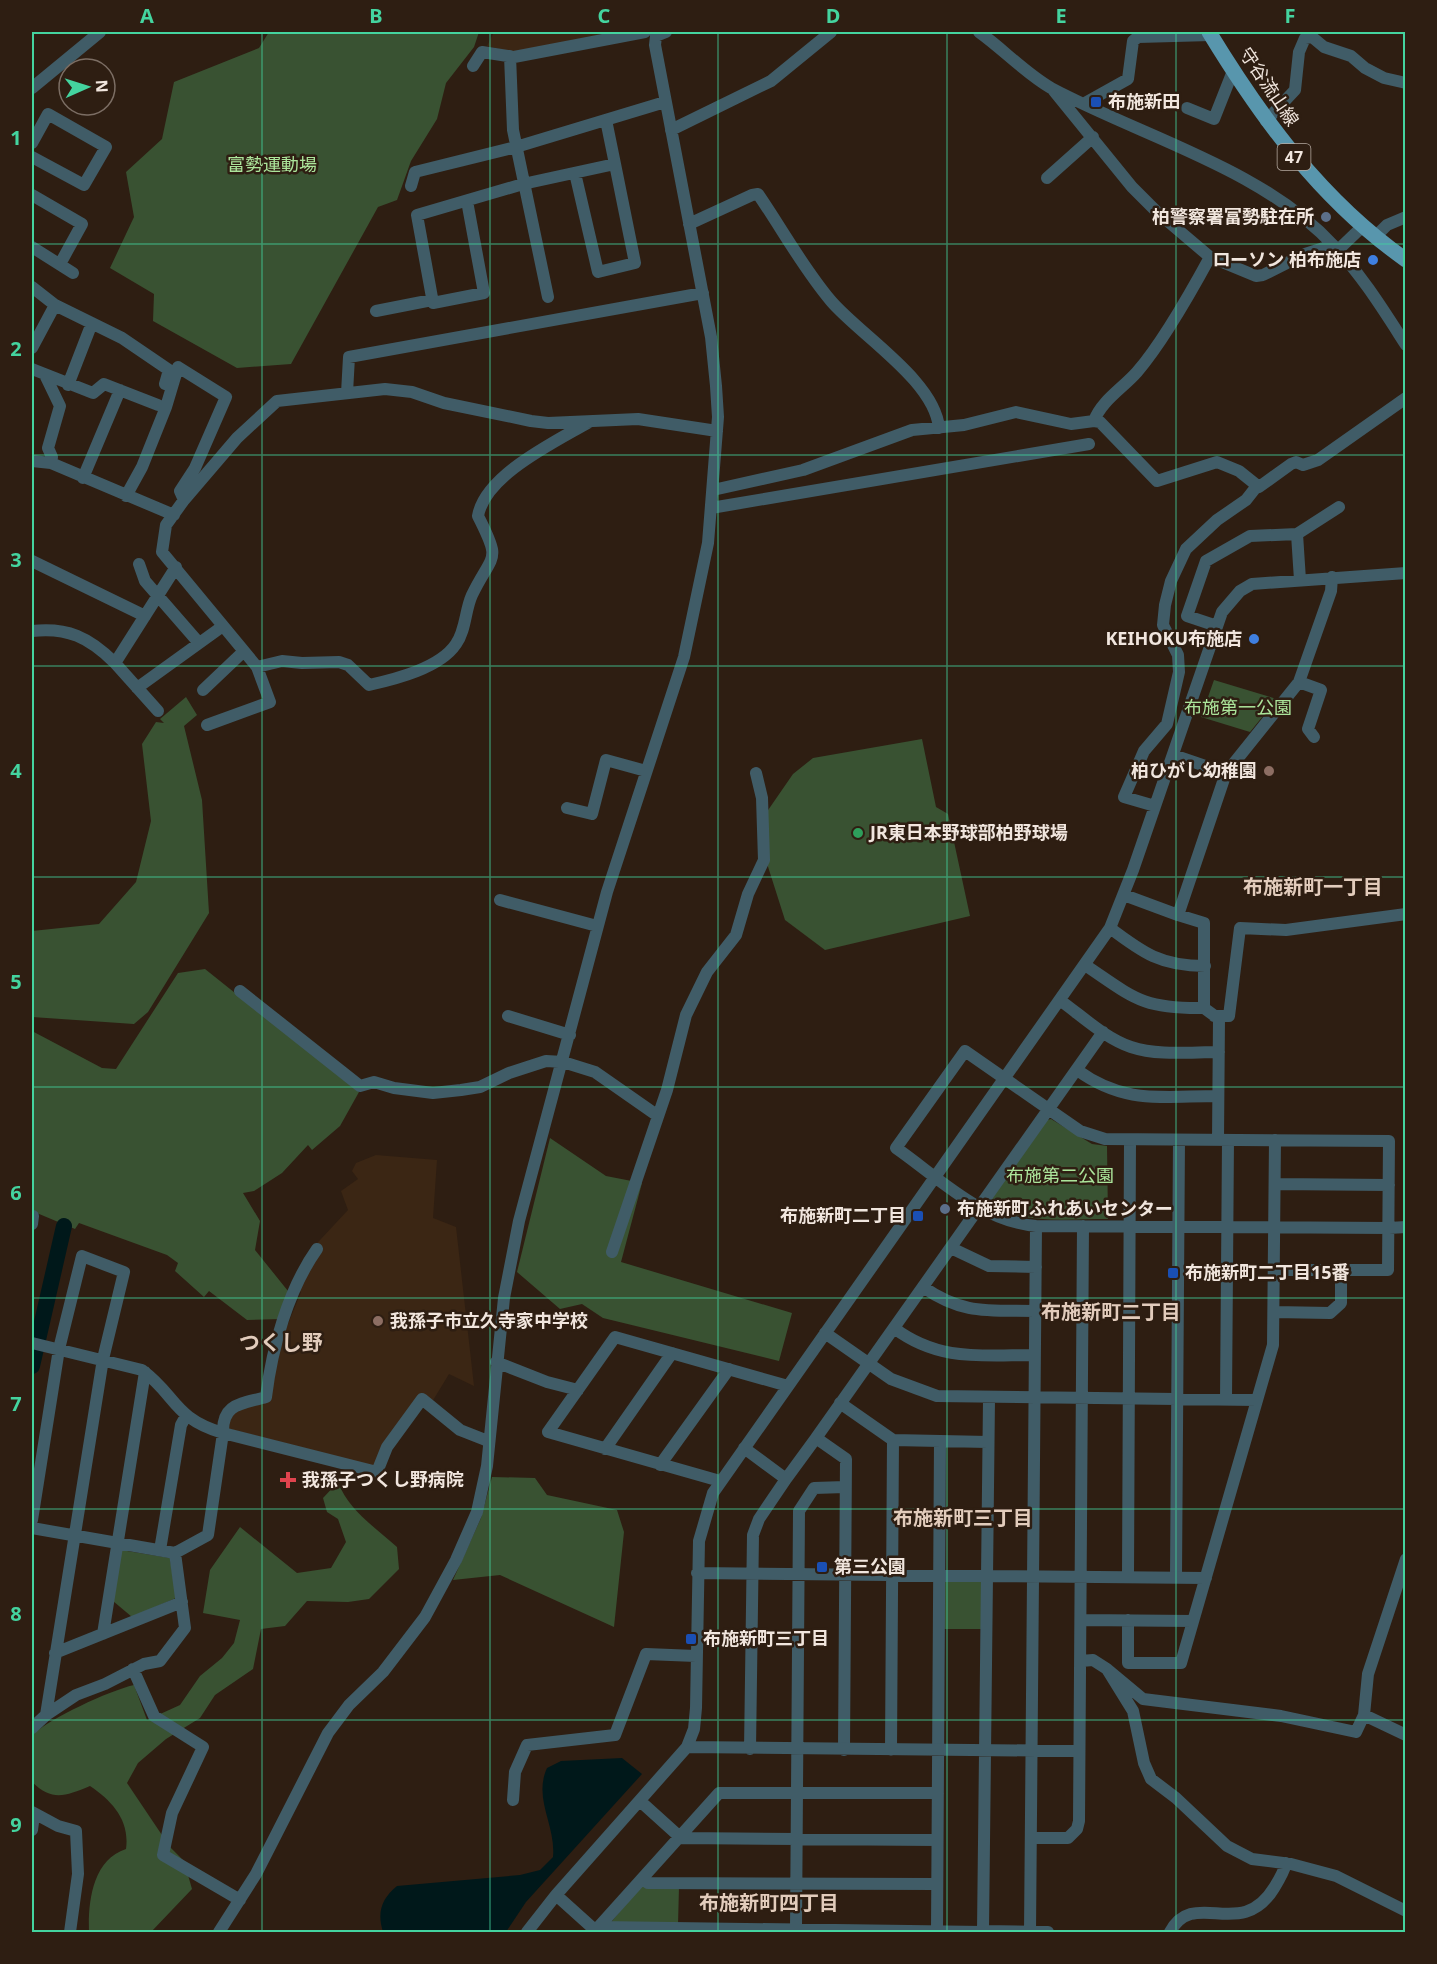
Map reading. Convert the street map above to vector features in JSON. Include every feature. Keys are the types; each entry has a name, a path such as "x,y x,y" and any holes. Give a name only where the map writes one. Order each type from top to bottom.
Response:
{"main road":[{"name":"守谷流山線","path":"1214,35 1233,71 1266,121 1295,158 1363,226 1406,260"}],"street":[{"path":"32,88 100,32"},
{"path":"671,130 771,81 831,32"},
{"path":"979,32 1051,88 1132,187 1210,257 1256,276 1263,275 1305,254 1335,248 1363,226"},
{"path":"219,1932 240,1900 328,1733 349,1705 394,1658 438,1597 481,1500 496,1362 513,1248 597,926 684,657 708,543 717,431 716,372 654,33 510,56 482,52 473,66"},
{"path":"1085,103 1128,79 1133,41 1138,37 1214,35"},
{"path":"1266,121 1295,90 1299,52 1305,38 1312,37 1324,46 1351,56 1365,68 1384,78 1406,83"},
{"path":"510,56 516,147 548,297"},
{"path":"1187,108 1214,119 1233,71"},
{"path":"1051,88 1251,184 1290,208 1335,248 1362,280 1406,345"},
{"path":"411,186 415,172 516,147 665,102"},
{"path":"32,143 48,114 106,147 84,185 32,157"},
{"path":"575,172 598,272 635,263 606,120"},
{"path":"1047,178 1093,137"},
{"path":"467,201 484,293 432,303 417,215 523,184 615,164"},
{"path":"689,224 758,194 830,300 911,376 928,401 939,428"},
{"path":"32,195 82,224 60,264"},
{"path":"1375,237 1387,225 1406,217"},
{"path":"32,247 73,273"},
{"path":"1094,421 1097,411 1138,371 1190,293 1210,257"},
{"path":"32,287 55,305 122,338 169,370 158,405 122,494"},
{"path":"347,393 349,357 703,293"},
{"path":"376,311 432,300"},
{"path":"33,344 55,305"},
{"path":"68,385 92,322"},
{"path":"122,494 142,467 166,407 178,367 226,398 195,468 180,490 184,500"},
{"path":"32,369 93,393 104,384 158,405"},
{"path":"46,376 60,405 48,448 52,457 51,464"},
{"path":"207,725 270,702 257,668 162,552 166,525 184,500 237,438 277,401 385,389 412,392 444,403 531,421 590,422 638,419 717,431"},
{"path":"83,478 120,390"},
{"path":"1155,806 1124,797 1144,751 1167,723 1179,672 1178,655 1163,625 1171,581 1186,549 1217,520 1246,500 1257,486 1259,487 1291,464 1296,462 1303,465 1318,460 1406,398"},
{"path":"713,490 803,470 912,430 939,428 1016,412 1071,424 1100,422 1157,481 1217,462 1239,471 1257,486"},
{"path":"257,668 282,661 339,662 348,665 369,684 411,675 448,652 456,645 469,601 492,557 491,538 478,516 480,504 486,494 526,459 590,422"},
{"path":"711,507 1089,444"},
{"path":"32,461 51,464 174,515"},
{"path":"1217,626 1187,616 1206,561 1250,536 1297,534 1339,507"},
{"path":"1297,534 1300,579"},
{"path":"32,561 145,616"},
{"path":"139,564 145,581 199,643"},
{"path":"115,663 176,567"},
{"path":"527,1932 556,1895 687,1747 694,1729 699,1541 704,1517 720,1481 1061,1001 1110,928 1124,895 1222,612 1240,591 1252,584 1266,581 1406,573"},
{"path":"1178,915 1226,773 1299,682 1331,591 1332,577"},
{"path":"137,688 223,626"},
{"path":"32,631 55,628 80,636 115,663 158,711"},
{"path":"203,690 243,652"},
{"path":"1299,682 1321,690 1308,729 1314,737"},
{"path":"1173,755 1226,773"},
{"path":"567,808 592,814 606,760 646,771"},
{"path":"612,1252 658,1116 691,1004 707,972 736,935 748,894 764,860 762,798 756,773"},
{"path":"1124,895 1204,923 1209,1012"},
{"path":"500,900 597,926"},
{"path":"1085,965 1151,1006 1229,1016 1240,928 1286,930 1406,914"},
{"path":"1110,928 1157,960 1169,964 1205,966"},
{"path":"240,991 360,1086 374,1082 394,1088 434,1093 461,1090 480,1087 509,1073 546,1061 563,1062 595,1072 658,1116"},
{"path":"1061,1001 1118,1042 1145,1050 1219,1052"},
{"path":"1209,1012 1219,1019 1218,1096 1223,1140 1227,1227 1226,1400"},
{"path":"508,1016 570,1035"},
{"path":"750,1749 751,1574 753,1535 759,1519 1103,1032"},
{"path":"1274,1270 1388,1270 1389,1228 1389,1141 1130,1141 1092,1136 1048,1110 965,1051 896,1148 979,1208 1006,1221 1036,1226 1389,1228 1406,1227"},
{"path":"1077,1070 1103,1088 1124,1095 1218,1096"},
{"path":"1176,1576 1179,1140"},
{"path":"1128,1620 1128,1664 1181,1663 1273,1345 1275,1140"},
{"path":"1128,1576 1130,1141"},
{"path":"1275,1184 1389,1185"},
{"path":"1030,1932 1036,1226"},
{"path":"1032,1838 1068,1838 1077,1829 1081,1661 1083,1226"},
{"path":"951,1248 989,1266 1036,1267"},
{"path":"32,1528 175,1553 208,1535 224,1414 229,1408 266,1397 273,1344 308,1262 317,1249"},
{"path":"32,1520 59,1349 82,1256 124,1272 103,1359 46,1714"},
{"path":"1274,1312 1330,1312 1341,1303 1341,1270"},
{"path":"923,1287 942,1301 969,1310 1035,1311"},
{"path":"894,1328 917,1344 940,1352 1035,1355"},
{"path":"825,1333 869,1365 919,1392 950,1398 1257,1400"},
{"path":"720,1481 548,1432 615,1336 788,1386"},
{"path":"32,1343 132,1366 145,1372 156,1380 178,1410 198,1425 377,1472 387,1447 422,1399 460,1430 488,1441"},
{"path":"605,1449 672,1353"},
{"path":"496,1362 547,1382 578,1390"},
{"path":"660,1465 729,1369"},
{"path":"102,1634 145,1372"},
{"path":"983,1932 988,1399"},
{"path":"840,1404 893,1440 988,1442"},
{"path":"160,1550 181,1425 186,1416"},
{"path":"816,1438 846,1459 844,1749"},
{"path":"891,1750 893,1440"},
{"path":"937,1930 940,1442"},
{"path":"744,1448 786,1479"},
{"path":"796,1929 799,1512 814,1488 845,1487"},
{"path":"32,1728 46,1714 76,1695 105,1684 134,1669 160,1661 185,1628 175,1553"},
{"path":"1081,1661 1093,1660 1143,1699 1281,1716 1356,1732 1364,1715 1368,1674 1406,1559"},
{"path":"697,1574 1081,1575 1206,1578"},
{"path":"55,1653 182,1602"},
{"path":"1081,1620 1194,1621"},
{"path":"513,1800 515,1772 526,1745 615,1735 646,1654 696,1656"},
{"path":"134,1669 154,1716 203,1747 172,1813 163,1856 240,1900"},
{"path":"1107,1669 1133,1711 1143,1763 1151,1779 1176,1798 1227,1846 1251,1859 1286,1863 1336,1876 1406,1911"},
{"path":"1364,1715 1406,1735"},
{"path":"687,1747 1079,1751"},
{"path":"596,1930 719,1793 938,1793"},
{"path":"640,1801 681,1838 937,1840"},
{"path":"32,1830 33,1814 76,1831 78,1874 70,1932"},
{"path":"1170,1932 1175,1923 1184,1916 1243,1913 1257,1909 1269,1896 1285,1870 1286,1863"},
{"path":"643,1879 648,1883 937,1884"},
{"path":"556,1895 596,1930 796,1929 1048,1932"}],"shaded area":[{"path":"494,32 621,32 511,52 487,46"},
{"name":"我孫子市立久寺家中学校","path":"376,1155 437,1160 433,1218 456,1227 474,1386 449,1374 432,1402 422,1395 374,1466 226,1428 229,1414 270,1399 277,1351 301,1292 292,1288 307,1254 348,1210 341,1191 358,1179 352,1171 356,1163"}],"green space":[{"name":"富勢運動場","path":"269,32 479,32 474,47 446,83 437,119 411,161 397,200 378,207 291,364 237,368 153,321 154,294 110,268 134,217 126,172 162,139 174,82 259,48"},
{"name":"布施第一公園","path":"1214,680 1277,699 1250,732 1201,717"},
{"path":"186,697 197,715 184,726 202,800 209,913 148,1012 134,1024 32,1017 32,931 99,924 136,882 151,821 142,744 156,722 164,723 160,719"},
{"name":"JR東日本野球部柏野球場","path":"922,739 936,807 948,814 970,916 825,950 785,920 763,851 764,816 793,774 813,758"},
{"path":"205,969 359,1092 340,1126 312,1150 308,1145 282,1173 254,1191 243,1193 260,1221 255,1250 288,1291 281,1319 247,1320 209,1291 204,1297 175,1271 178,1263 167,1255 79,1223 75,1229 32,1211 32,1031 102,1068 116,1069 178,973"},
{"name":"布施第二公園","path":"1051,1119 1092,1144 1107,1146 1108,1219 1033,1218 989,1207 989,1202 1047,1120"},
{"path":"550,1138 606,1176 642,1183 621,1262 792,1313 779,1361 603,1318 582,1304 560,1309 517,1272"},
{"path":"492,1477 535,1478 547,1495 617,1510 624,1532 614,1627 500,1575 453,1580 481,1518"},
{"path":"338,1482 356,1510 397,1547 399,1569 369,1599 348,1602 307,1601 285,1626 261,1629 253,1669 215,1695 200,1718 166,1739 138,1763 127,1783 170,1847 184,1861 192,1889 151,1932 89,1932 94,1884 106,1863 126,1849 125,1829 118,1812 90,1786 66,1794 53,1795 32,1782 32,1735 80,1706 134,1685 147,1720 180,1705 200,1676 222,1658 234,1643 240,1620 203,1613 210,1570 240,1527 297,1573 331,1568 346,1542 338,1519 327,1512 323,1498"},
{"path":"121,1550 170,1558 176,1598 132,1617 113,1601"},
{"path":"944,1581 982,1581 982,1629 944,1629"},
{"path":"642,1885 679,1887 678,1925 613,1924 612,1921"}],"water":[{"path":"622,1758 642,1774 526,1902 506,1932 383,1932 380,1919 382,1907 387,1896 397,1886 520,1875 540,1870 553,1857 553,1845 542,1790 547,1768 561,1761"}],"waterway":[{"path":"32,1366 64,1226"}],"place":[{"name":"布施新田","path":"1096,102"},
{"name":"柏警察署富勢駐在所","path":"1326,217"},
{"name":"ローソン 柏布施店","path":"1373,260"},
{"name":"KEIHOKU布施店","path":"1254,639"},
{"name":"柏ひがし幼稚園","path":"1269,771"},
{"name":"JR東日本野球部柏野球場","path":"858,833"},
{"name":"布施新町ふれあいセンター","path":"945,1209"},
{"name":"布施新町二丁目","path":"918,1216"},
{"name":"布施新町二丁目15番","path":"1173,1273"},
{"name":"我孫子市立久寺家中学校","path":"378,1321"},
{"name":"我孫子つくし野病院","path":"288,1480"},
{"name":"第三公園","path":"822,1567"},
{"name":"布施新町三丁目","path":"691,1639"}],"district":[{"name":"布施新町一丁目","path":"1313,887"},
{"name":"布施新町二丁目","path":"1111,1312"},
{"name":"つくし野","path":"281,1343"},
{"name":"布施新町三丁目","path":"963,1518"},
{"name":"布施新町四丁目","path":"769,1903"}]}
